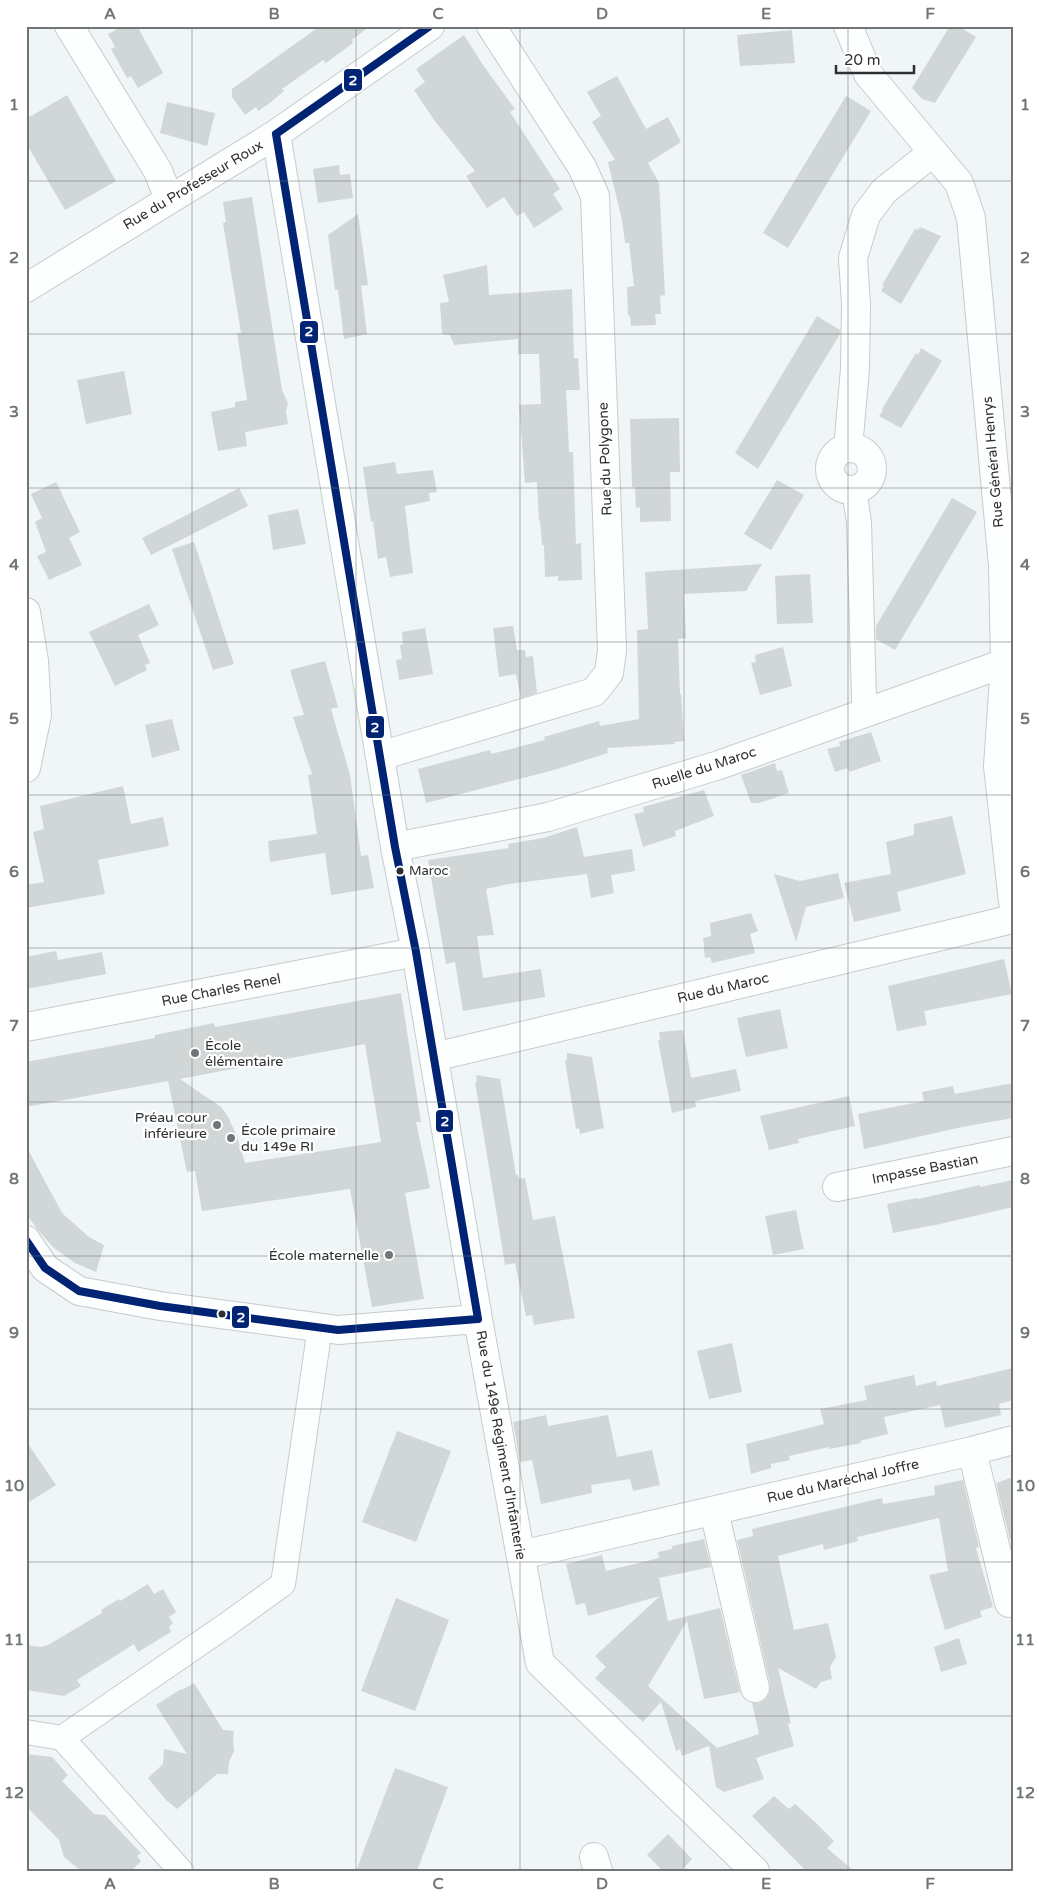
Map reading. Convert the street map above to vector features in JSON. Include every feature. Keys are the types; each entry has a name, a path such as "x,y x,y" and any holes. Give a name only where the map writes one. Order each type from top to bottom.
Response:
{"street":[{"path":"69,26 158,171 169,199"},
{"name":"Rue du Professeur Roux","path":"26,288 276,134 430,26"},
{"name":"Rue du Polygone","path":"380,756 594,692 609,672 611,640 595,196 582,167 491,26"},
{"name":"Rue Général Henrys","path":"848,26 868,74 959,183 971,218 1003,566 1005,663 998,766 1013,902"},
{"name":"Rue du 149e Régiment d'Infanterie","path":"276,134 395,847 416,952 478,1319 540,1663 755,1871"},
{"path":"867,712 864,700 859,522 854,490 843,489 834,482 830,472 832,461 838,452 848,448 855,369 856,304 853,258 866,215 884,191 933,152"},
{"path":"26,612 34,661 36,715 26,768"},
{"name":"Ruelle du Maroc","path":"395,847 548,817 719,765 1005,663"},
{"name":"Rue du Maroc","path":"434,1057 1013,919"},
{"name":"Rue Charles Renel","path":"26,1027 416,952"},
{"name":"Impasse Bastian","path":"838,1187 1013,1151"},
{"path":"26,1240 46,1268 79,1291 160,1306 338,1330 478,1319"},
{"path":"62,1738 283,1584 320,1327"},
{"name":"Rue du Maréchal Joffre","path":"521,1555 1013,1440"},
{"path":"972,1451 1009,1603"},
{"path":"714,1511 755,1688"},
{"path":"26,1732 62,1738 181,1871"}],"building":[{"path":"123,26 137,26 163,73 138,88 131,76 127,78 111,49 115,47 108,34"},
{"path":"320,26 370,26 352,40 353,43 326,63 323,60 282,89 284,91 271,102 258,111 256,107 245,115 232,97 232,89"},
{"path":"950,26 958,26 976,37 935,103 922,99 912,88"},
{"path":"792,30 795,63 740,66 737,35"},
{"path":"464,35 515,109 510,112 560,189 553,194 563,209 534,228 524,212 517,216 504,197 487,208 466,176 475,171 434,120 414,90 425,82 416,69"},
{"path":"617,76 646,129 668,117 681,142 648,163 659,183 665,295 660,296 661,314 655,314 656,325 631,326 630,316 628,315 627,287 634,286 629,243 625,243 622,220 608,162 615,160 592,122 601,116 587,92"},
{"path":"67,95 116,181 65,210 26,143 26,119"},
{"path":"846,96 871,111 788,248 763,233"},
{"path":"167,102 215,113 207,146 160,133"},
{"path":"339,165 340,175 350,174 353,198 318,203 313,169"},
{"path":"252,197 282,390 288,403 286,412 288,424 245,432 247,446 218,451 211,412 235,407 235,402 247,400 237,333 241,333 223,223 226,222 223,202"},
{"path":"358,214 368,285 361,286 367,334 344,339 338,290 335,290 328,235"},
{"path":"920,227 941,236 901,304 881,291 884,286 882,285 915,229 918,230"},
{"path":"487,265 489,295 572,289 574,358 578,358 580,390 566,390 569,452 573,452 576,544 581,543 582,580 558,581 558,576 545,577 544,545 542,545 539,520 537,482 525,483 519,405 541,404 539,354 518,354 518,339 454,345 450,335 442,334 440,303 449,302 443,275"},
{"path":"817,316 840,330 840,334 758,469 735,453"},
{"path":"921,348 942,361 901,428 879,416 916,353 918,355"},
{"path":"124,371 132,414 86,424 77,380"},
{"path":"679,418 680,472 670,472 671,521 640,522 640,507 636,508 635,487 632,487 630,419"},
{"path":"395,462 397,474 433,470 437,492 429,493 430,501 405,506 413,573 390,577 386,557 378,559 363,467"},
{"path":"777,480 804,495 771,550 744,534"},
{"path":"56,482 80,532 69,538 82,565 49,580 37,556 46,552 35,522 42,518 31,494"},
{"path":"239,488 248,506 151,555 142,538"},
{"path":"952,498 977,512 895,650 876,639 876,626"},
{"path":"298,509 306,544 273,550 268,515"},
{"path":"194,542 234,664 213,670 172,549"},
{"path":"762,564 746,591 684,594 686,638 678,639 684,741 674,742 675,744 607,748 608,753 554,770 426,803 418,769 490,750 491,754 545,740 544,737 599,721 600,726 639,719 637,630 648,629 645,572"},
{"path":"810,574 813,623 777,624 775,576"},
{"path":"149,604 159,625 138,635 150,663 145,665 147,670 115,686 89,632"},
{"path":"513,626 517,650 525,650 526,657 533,656 537,693 521,698 516,674 499,677 493,628"},
{"path":"425,628 433,674 399,680 396,660 402,659 400,645 403,644 402,632"},
{"path":"783,647 792,686 760,695 751,663 756,662 755,655"},
{"path":"325,661 338,707 331,709 350,775 361,856 368,855 374,888 331,895 325,853 270,862 268,841 317,834 308,775 312,774 293,717 304,715 290,670"},
{"path":"172,719 180,750 152,758 145,725"},
{"path":"871,732 881,761 849,772 848,768 835,772 827,749 840,746 839,742"},
{"path":"775,763 777,771 782,770 789,793 759,803 751,803 741,775"},
{"path":"123,786 131,824 163,817 169,846 98,860 105,894 26,908 26,885 44,882 33,832 44,829 40,806"},
{"path":"704,790 714,816 675,831 676,836 643,847 634,814 644,812 643,807"},
{"path":"952,816 966,874 897,892 901,911 854,922 844,883 891,874 886,842 914,835 914,824"},
{"path":"577,827 584,857 632,849 635,871 611,875 614,893 591,898 587,874 509,884 486,889 494,935 477,936 483,978 541,969 545,997 463,1011 455,962 446,964 428,860 509,848 508,844 543,838"},
{"path":"838,873 844,898 806,907 796,942 774,874 800,881"},
{"path":"751,913 758,931 750,934 755,953 712,963 710,957 705,958 703,938 711,936 710,923"},
{"path":"56,951 58,960 102,952 106,974 26,989 26,957"},
{"path":"1004,959 1012,994 924,1011 927,1025 897,1031 888,986"},
{"path":"401,993 421,1122 416,1122 430,1188 405,1193 424,1299 372,1307 350,1189 202,1211 195,1171 187,1172 168,1081 26,1107 26,1062 155,1038 155,1035 214,1023 215,1027","holes":["365,1044 381,1142 245,1163 237,1136 221,1107 180,1079"]},
{"path":"780,1009 788,1048 746,1057 737,1018"},
{"path":"683,1030 691,1078 736,1069 741,1091 695,1101 696,1107 672,1113 658,1041 660,1040 659,1032"},
{"path":"567,1053 592,1057 604,1128 580,1134 579,1128 576,1129 565,1061 567,1060"},
{"path":"476,1075 500,1079 516,1175 518,1175 519,1179 525,1178 533,1220 555,1216 575,1318 534,1325 532,1315 526,1316 515,1263 505,1265 475,1082 477,1082"},
{"path":"1013,1083 1013,1118 962,1127 864,1149 858,1114 924,1101 922,1092 953,1086 955,1094"},
{"path":"849,1096 855,1126 798,1139 799,1143 769,1150 760,1116"},
{"path":"26,1146 62,1213 89,1237 104,1245 96,1272 75,1263 54,1248 26,1213"},
{"path":"1013,1180 1013,1207 893,1233 887,1204"},
{"path":"796,1210 804,1249 773,1255 765,1216"},
{"path":"732,1343 742,1392 709,1399 697,1351"},
{"path":"1013,1368 1013,1400 999,1404 1001,1415 945,1428 940,1405 884,1417 888,1434 860,1441 861,1443 829,1449 829,1447 789,1456 790,1460 771,1464 771,1468 751,1474 746,1444 824,1424 820,1409 867,1400 864,1386 914,1375 916,1386 936,1381 937,1386"},
{"path":"546,1415 548,1426 608,1415 617,1457 652,1450 660,1485 633,1491 630,1479 591,1485 592,1493 541,1504 532,1460 520,1462 513,1422"},
{"path":"397,1431 451,1451 416,1542 362,1522"},
{"path":"26,1441 56,1485 26,1504"},
{"path":"1013,1477 1013,1539 1010,1540 996,1483"},
{"path":"963,1480 979,1547 976,1548 993,1607 980,1611 982,1617 945,1630 929,1575 948,1571 939,1518 857,1537 858,1541 824,1550 823,1544 778,1556 794,1630 828,1623 836,1657 830,1667 832,1679 821,1682 816,1689 778,1668 791,1723 788,1724 794,1746 756,1758 764,1779 724,1792 716,1787 709,1746 682,1756 680,1749 676,1751 661,1702 643,1722 595,1678 606,1667 595,1656 660,1596 588,1616 585,1603 576,1605 566,1564 602,1555 606,1571 659,1558 658,1552 672,1549 672,1546 704,1539 711,1567 659,1578 668,1621 720,1608 740,1692 704,1699 687,1621 648,1686 717,1748 759,1734 752,1703 759,1703 766,1699 770,1692 770,1684 737,1540 753,1536 752,1529 882,1498 883,1504 935,1495 934,1486"},
{"path":"148,1584 154,1594 163,1589 176,1612 169,1617 173,1623 169,1627 171,1632 138,1652 134,1644 77,1680 81,1686 64,1696 26,1690 26,1645 41,1647 48,1645 102,1613 101,1610 119,1599 120,1601"},
{"path":"396,1598 449,1620 415,1711 361,1691"},
{"path":"959,1638 967,1664 941,1672 934,1647"},
{"path":"194,1683 223,1730 234,1731 234,1751 229,1762 228,1774 217,1774 177,1809 166,1800 148,1778 163,1764 164,1749 187,1754 156,1705"},
{"path":"26,1754 52,1757 68,1775 62,1781 94,1814 105,1815 141,1853 137,1856 141,1861 131,1871 81,1871 64,1857 59,1840 26,1806"},
{"path":"395,1768 448,1787 417,1871 356,1871"},
{"path":"774,1796 789,1809 795,1804 815,1822 834,1841 827,1848 854,1871 806,1871 752,1816"},
{"path":"668,1834 692,1859 681,1871 663,1871 647,1855"}],"transit line":[{"name":"2","path":"276,134 430,26"},
{"name":"2","path":"276,134 395,847 416,952 478,1319"},
{"name":"2","path":"26,1240 45,1268 79,1291 160,1306 338,1330 478,1319"}],"place":[{"name":"Maroc","path":"400,871"},
{"name":"École élémentaire","path":"195,1053"},
{"name":"Préau cour inférieure","path":"217,1125"},
{"name":"École primaire du 149e RI","path":"231,1138"},
{"name":"École maternelle","path":"389,1255"}]}
